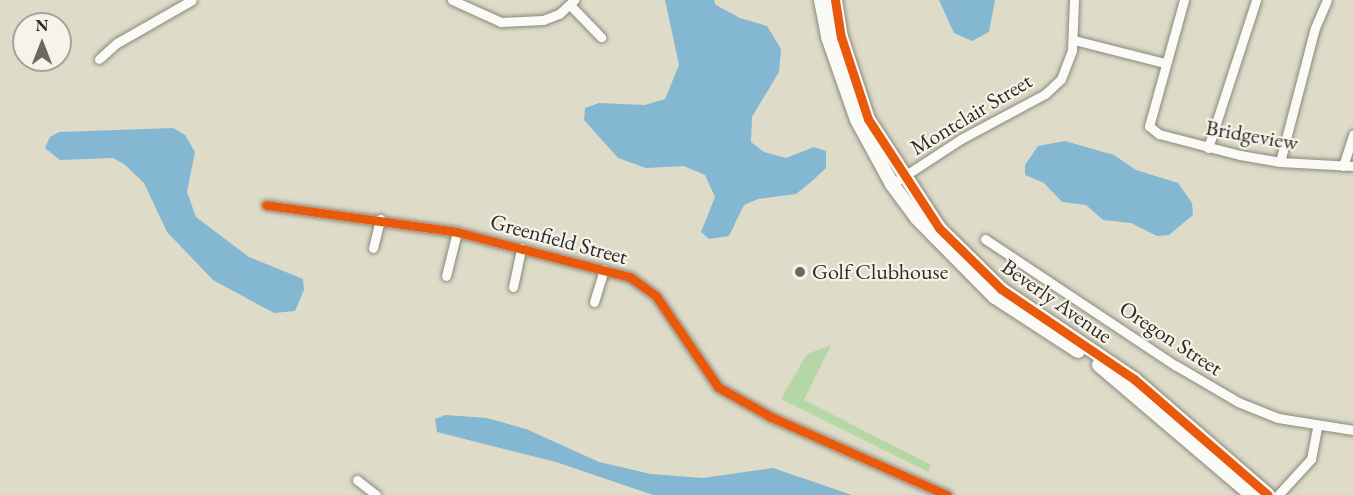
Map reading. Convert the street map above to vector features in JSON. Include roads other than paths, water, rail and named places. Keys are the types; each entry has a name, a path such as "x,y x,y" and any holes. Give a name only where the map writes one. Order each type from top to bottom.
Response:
{"street":[{"path":"99,59 117,43 192,0"},
{"path":"452,0 501,22 543,20 572,2 601,37"},
{"name":"Beverly Avenue","path":"821,0 828,37 857,120 898,181 926,230 996,297 1111,373 1252,495"},
{"name":"Beverly Avenue","path":"835,0 841,37 868,118 898,181 939,228 1001,289 1134,378 1268,495"},
{"name":"Montclair Street","path":"898,181 961,139 1045,94 1060,79 1074,40 1074,0"},
{"path":"1074,40 1164,63 1184,0"},
{"path":"1208,148 1257,0"},
{"path":"1280,162 1312,38 1327,0"},
{"name":"Bridgeview","path":"1164,63 1149,126 1159,134 1208,148 1280,162 1348,166"},
{"path":"1348,166 1353,135"},
{"name":"Greenfield Street","path":"266,204 458,232 630,277 656,296 717,387 771,417 947,495"},
{"path":"373,248 380,219"},
{"path":"446,276 458,232"},
{"name":"Oregon Street","path":"985,239 1216,390 1256,410 1317,427 1353,430"},
{"path":"513,287 521,248"},
{"path":"594,302 604,270"},
{"path":"1278,495 1311,459 1317,427"},
{"path":"357,480 376,495"}],"water":[{"path":"665,0 714,0 716,5 740,18 767,26 781,49 779,72 752,117 751,142 764,152 786,158 814,147 826,151 826,168 796,194 758,199 744,205 729,236 709,239 701,232 715,197 705,175 684,166 646,168 618,158 584,120 585,108 599,103 645,105 665,99 679,65"},
{"path":"939,0 995,0 989,32 972,41 954,33"},
{"path":"173,128 185,135 195,152 187,192 196,217 249,257 303,279 304,290 295,311 274,313 213,280 167,232 144,183 124,164 113,158 60,160 45,148 50,137 59,132"},
{"path":"1065,141 1114,155 1136,170 1178,183 1192,203 1193,215 1169,235 1157,236 1131,223 1103,220 1086,205 1062,202 1044,183 1025,175 1025,165 1038,146"},
{"path":"445,415 487,418 526,429 599,462 651,474 703,478 773,468 852,495 653,495 556,462 437,432 435,419"}],"place":[{"name":"Golf Clubhouse","path":"800,272"}]}
